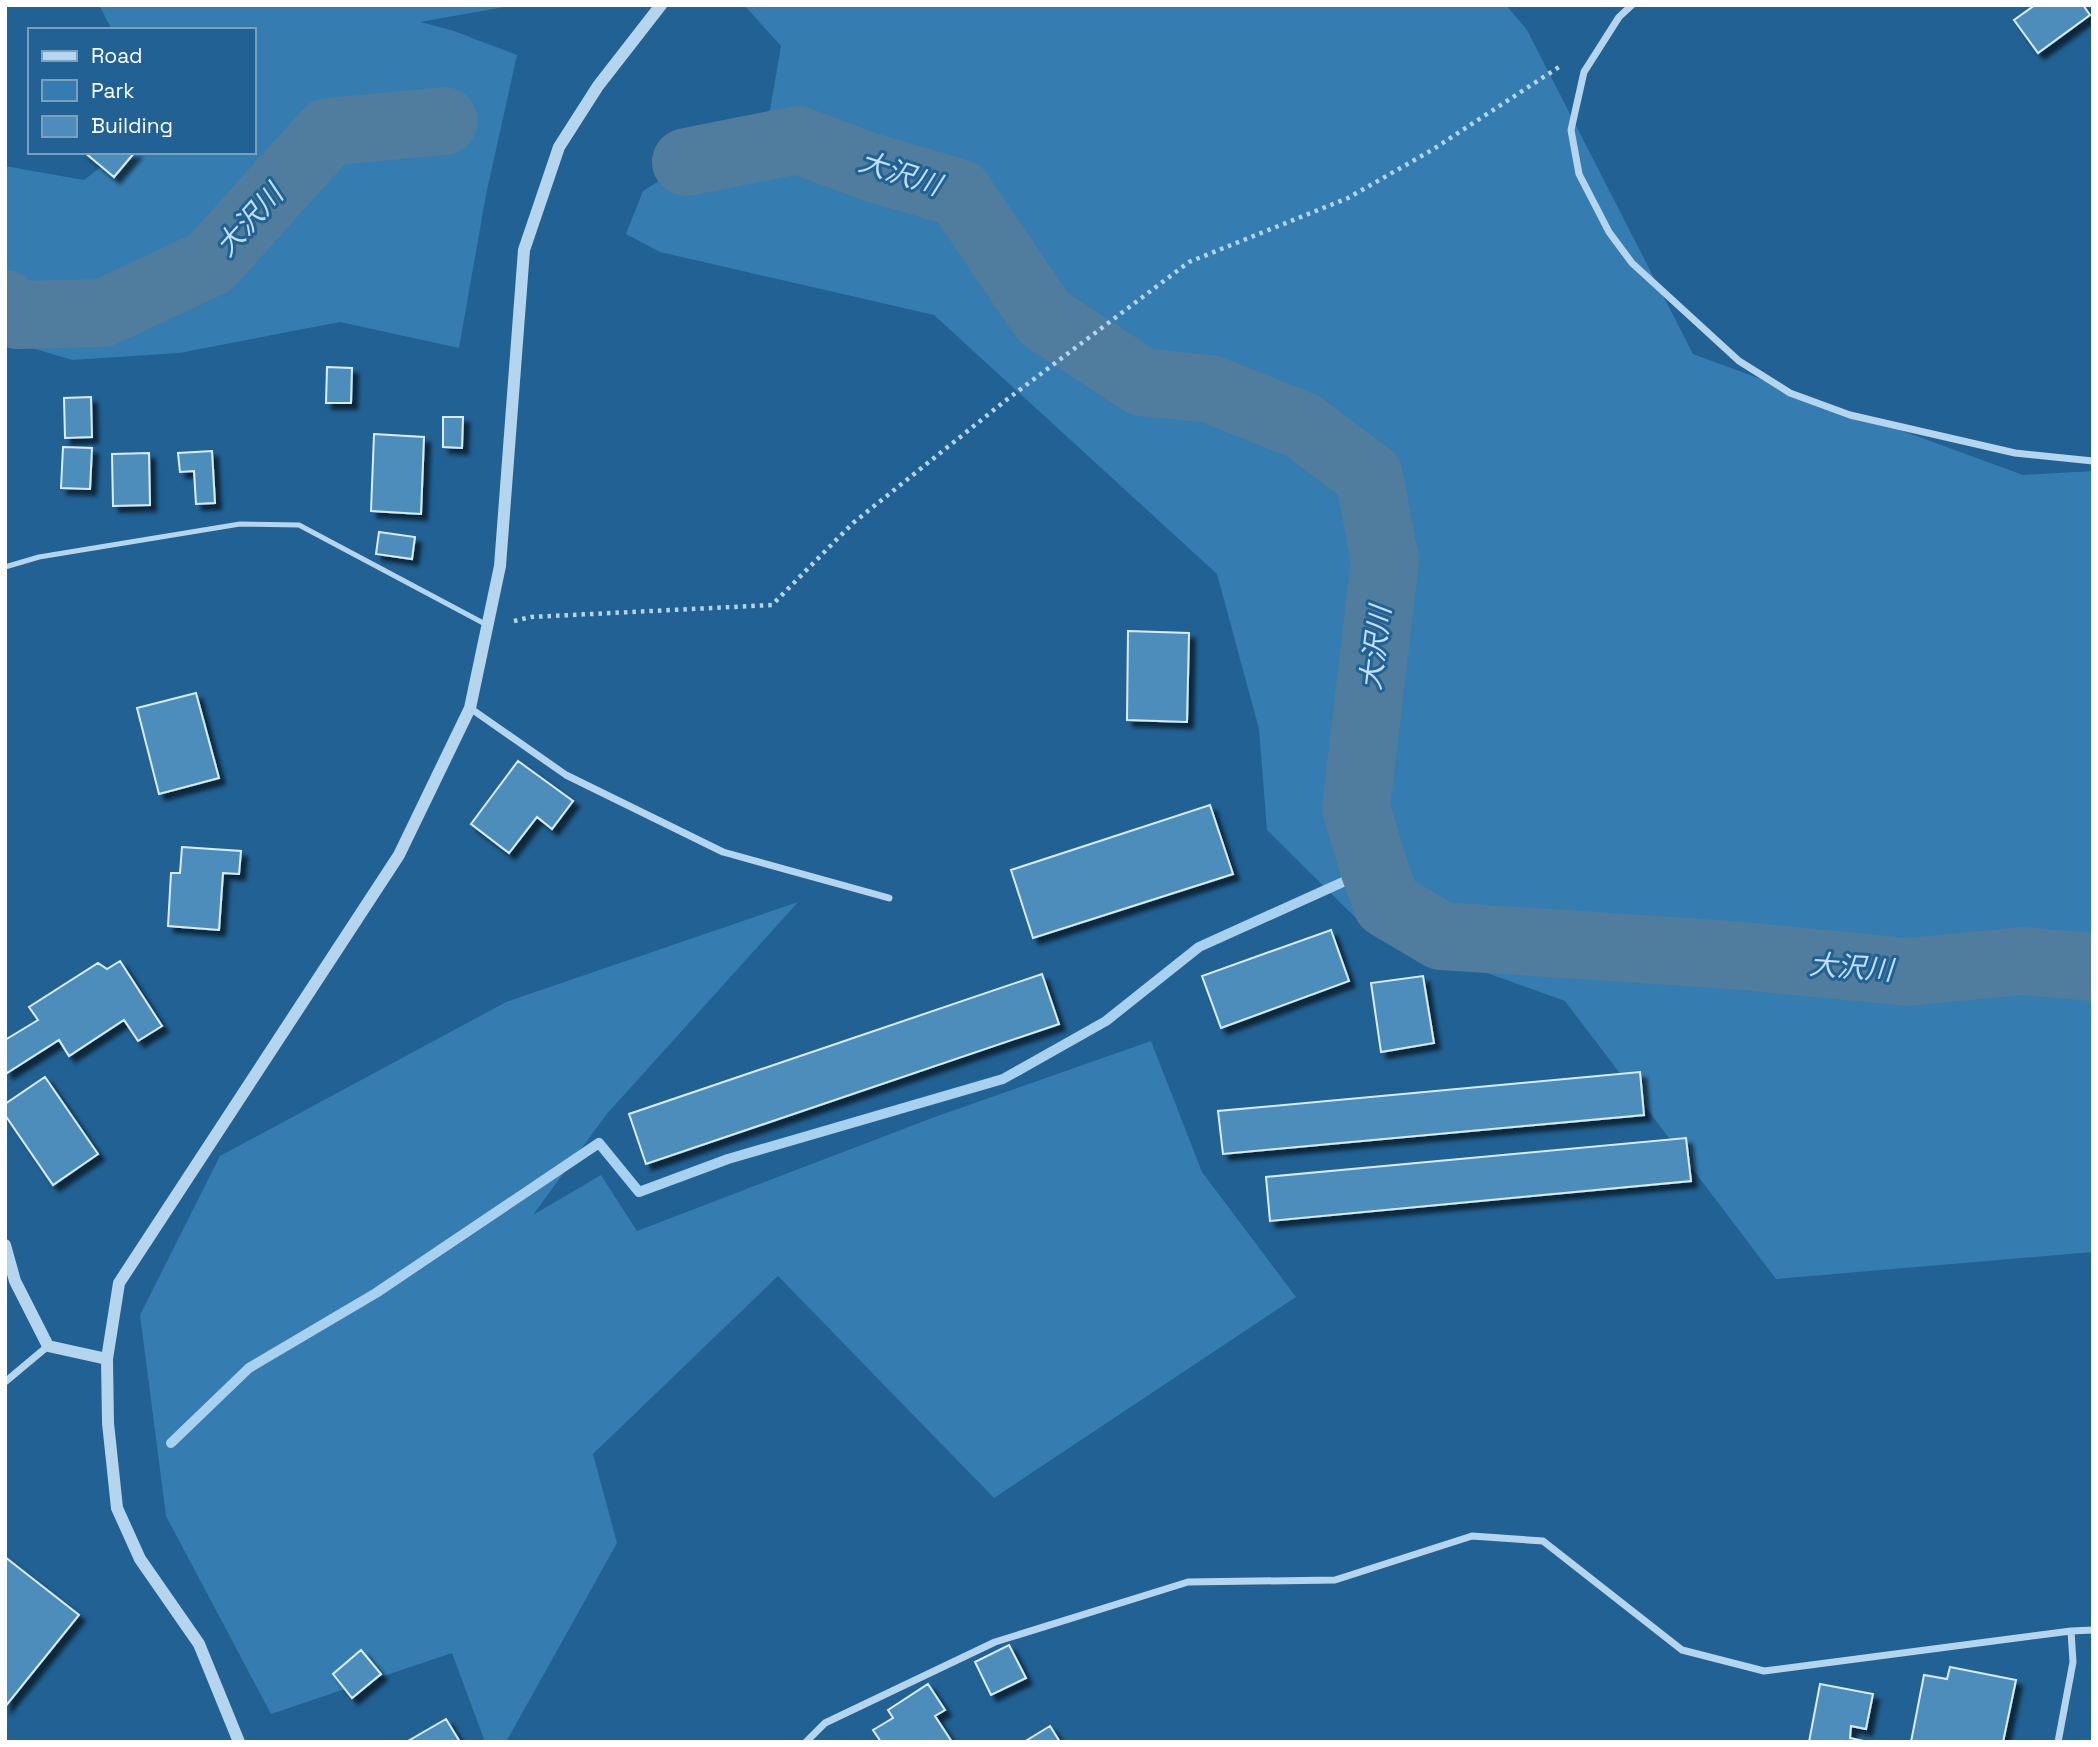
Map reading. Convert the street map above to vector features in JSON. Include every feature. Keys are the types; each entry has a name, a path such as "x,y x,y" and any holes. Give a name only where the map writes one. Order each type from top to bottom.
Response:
{"street":[{"path":"239,1742 199,1644 140,1559 117,1508 108,1423 107,1359 119,1283 399,855 470,708 500,566 524,250 559,147 598,86 661,5"},
{"path":"1632,5 1619,16 1584,72 1571,131 1579,174 1609,232 1632,263 1740,361 1790,393 1850,415 2015,453 2093,461"},
{"path":"470,708 566,775 723,852 889,898"},
{"path":"5,1245 15,1281 48,1346"},
{"path":"48,1346 107,1359"},
{"path":"5,1382 48,1346"},
{"path":"806,1742 825,1723 995,1642 1188,1582 1335,1580 1472,1536 1543,1541 1682,1650 1764,1671 2071,1630 2093,1630"},
{"path":"2058,1742 2073,1662 2071,1630"}],"lane":[{"path":"5,567 39,557 240,524 299,525 489,626"}],"path":[{"path":"489,626 531,617 772,605 853,523 1005,401 1189,262 1348,198 1432,150 1569,59"}],"green space":[{"path":"99,5 515,5 420,22 451,30 517,55 486,195 459,348 340,322 179,353 72,360 5,340 5,166 84,180 117,154 256,154 256,28 111,28"},
{"path":"744,5 1506,5 1527,30 1693,354 2023,475 2093,471 2093,1252 1776,1279 1565,1001 1369,931 1267,830 1259,729 1217,574 934,315 660,252 626,234 643,191 770,110 781,46"},
{"path":"798,902 606,1115 533,1215 601,1175 637,1231 932,1118 1151,1041 1202,1172 1296,1297 994,1498 778,1276 593,1454 617,1543 506,1742 485,1742 452,1653 271,1714 166,1516 140,1315 220,1156 506,1002"}],"building":[{"path":"2035,5 2083,5 2090,15 2038,53 2014,20"},
{"path":"86,154 133,154 114,177"},
{"path":"327,367 352,368 351,403 326,403"},
{"path":"91,397 92,437 65,438 64,398"},
{"path":"443,417 463,417 462,448 443,447"},
{"path":"374,434 424,437 421,514 371,511"},
{"path":"63,447 92,448 90,489 61,488"},
{"path":"212,451 215,503 196,504 194,471 180,472 178,453"},
{"path":"149,453 150,505 113,506 112,454"},
{"path":"379,532 415,537 412,559 376,554"},
{"path":"1128,631 1189,633 1187,722 1127,720"},
{"path":"196,693 219,778 159,794 137,708"},
{"path":"518,761 573,801 552,829 537,817 509,853 471,824"},
{"path":"1210,805 1233,874 1033,938 1011,870"},
{"path":"182,847 241,851 239,874 223,873 219,930 168,926 171,873 180,873"},
{"path":"1331,930 1349,981 1221,1028 1202,976"},
{"path":"120,961 162,1026 138,1041 124,1020 69,1056 59,1040 7,1073 5,1040 38,1020 29,1007 98,963 107,969"},
{"path":"1042,974 1059,1024 646,1164 629,1114"},
{"path":"1423,976 1434,1043 1381,1052 1371,983"},
{"path":"1640,1072 1644,1115 1223,1154 1218,1111"},
{"path":"45,1077 98,1154 53,1185 5,1115 5,1104"},
{"path":"1686,1138 1691,1181 1270,1221 1266,1177"},
{"path":"5,1557 79,1615 5,1707"},
{"path":"1009,1645 1026,1678 991,1695 975,1662"},
{"path":"361,1650 381,1674 352,1698 333,1674"},
{"path":"1950,1667 2016,1680 2003,1742 1911,1742 1924,1675 1947,1679"},
{"path":"928,1684 945,1710 935,1716 952,1742 881,1742 873,1730 893,1718 888,1710"},
{"path":"1820,1684 1873,1694 1866,1729 1851,1726 1850,1738 1868,1742 1809,1742"},
{"path":"446,1719 460,1742 408,1741"},
{"path":"1050,1726 1060,1742 1024,1742"}],"waterway":[{"name":"大沢川","path":"5,304 18,315 103,313 210,263 328,132 444,121"},
{"name":"大沢川","path":"686,162 798,140 870,167 959,193 1044,318 1142,382 1210,389 1303,426 1369,476 1385,561 1356,808 1387,904 1441,936 1732,955 1908,972 2022,961 2093,967"},
{"path":"171,1443 249,1368 376,1293 599,1143 639,1192 728,1159 1003,1079 1106,1021 1199,947 1374,868"}]}
